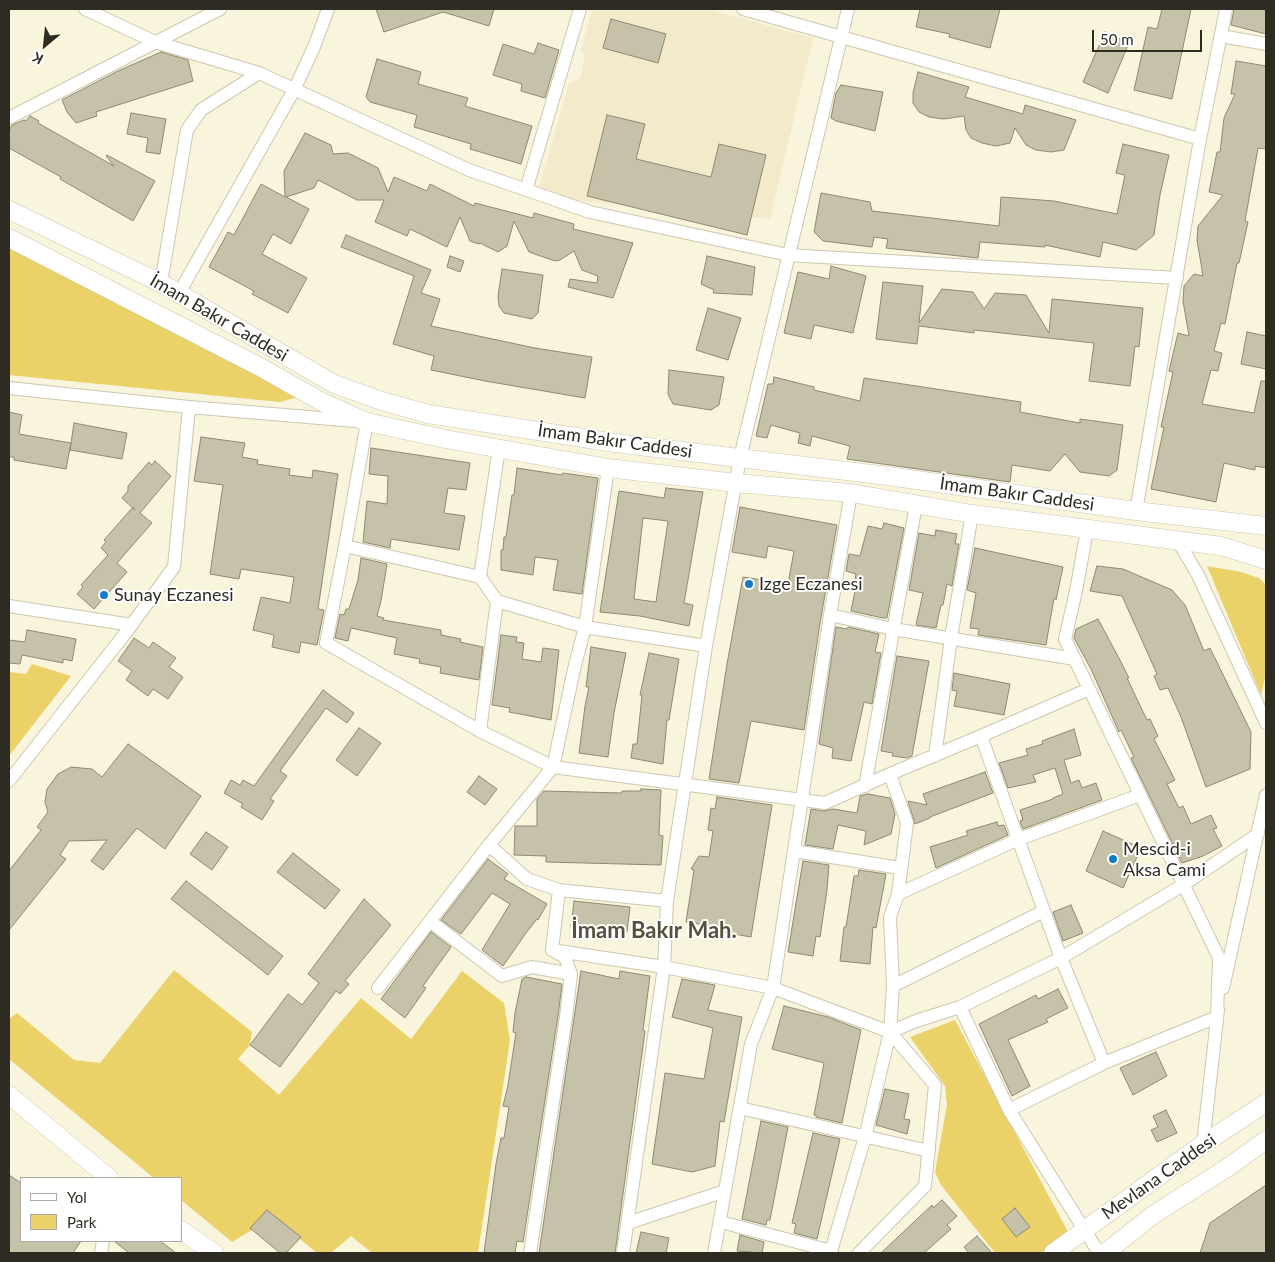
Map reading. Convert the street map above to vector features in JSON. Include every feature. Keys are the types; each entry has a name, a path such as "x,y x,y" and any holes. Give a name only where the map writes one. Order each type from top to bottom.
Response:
{"main road":[{"name":"İmam Bakır Caddesi","path":"9,210 161,283 334,384 382,401 428,414 615,443 888,476 1136,511 1266,526"},
{"path":"9,238 251,362 322,402 367,422 445,439 608,468 736,483 851,493 972,514 1220,546 1266,560"},
{"path":"9,1095 108,1177"},
{"name":"Mevlana Caddesi","path":"1054,1253 1203,1144 1266,1102"},
{"name":"Mevlana Caddesi","path":"1105,1253 1153,1215 1227,1168 1266,1140"},
{"path":"182,1231 214,1253"}],"street":[{"path":"85,9 155,42 259,73 469,170 590,212 788,256 1177,278"},
{"path":"9,118 220,9"},
{"path":"179,293 294,90 328,9"},
{"path":"526,190 580,9"},
{"path":"743,9 1200,139"},
{"path":"622,1253 628,1223 664,967 667,901 706,646 740,458 848,9"},
{"path":"1136,511 1200,139 1226,9"},
{"path":"1221,36 1266,44"},
{"path":"161,283 187,130 201,110 259,73"},
{"path":"9,388 189,407 367,422 346,546 326,643 480,731 554,767 826,803 1089,689"},
{"path":"9,781 132,625 174,568 189,407"},
{"path":"480,577 498,448"},
{"path":"378,988 489,844 554,767 575,664 585,627 608,468"},
{"path":"714,1253 751,1044 773,988 830,615 851,493"},
{"path":"865,786 916,505"},
{"path":"935,756 951,638 972,514"},
{"path":"1087,530 1065,639 1219,958 1217,1017 1203,1144"},
{"path":"1178,541 1198,575 1266,723"},
{"path":"346,546 480,577 497,601 585,627 706,646"},
{"path":"480,731 497,601"},
{"path":"9,606 132,625"},
{"path":"830,615 892,629 1075,659"},
{"path":"981,736 1061,958 1104,1063"},
{"path":"720,1222 832,1252 865,1137 890,1032 893,986 890,916 898,894 907,823 890,774"},
{"path":"898,894 1019,839 1140,794"},
{"path":"1217,1017 1266,795"},
{"path":"890,1032 916,1021 960,1007 1061,958 1183,885 1258,834"},
{"path":"489,844 527,880 559,890 667,901"},
{"path":"794,851 900,868"},
{"path":"552,950 559,890"},
{"path":"893,986 1044,911"},
{"path":"430,921 502,976 532,967 571,974"},
{"path":"552,950 664,967 773,988 890,1032 935,1085 925,1186 859,1253"},
{"path":"530,1253 571,974 565,957 552,950"},
{"path":"960,1007 1009,1110 1099,1253"},
{"path":"1009,1110 1104,1063 1217,1017"},
{"path":"740,1108 929,1150"},
{"path":"628,1223 725,1191"}],"shaded area":[{"path":"592,9 708,9 813,38 770,219 572,200 539,188 569,83 580,79 585,57 581,50"}],"green space":[{"path":"9,238 298,397 280,402 9,375"},
{"path":"1207,566 1241,572 1259,578 1266,585 1266,674 1261,695"},
{"path":"32,664 71,676 9,756 9,672 26,674"},
{"path":"174,970 252,1032 250,1045 238,1059 279,1095 361,998 411,1039 462,971 504,1003 510,1040 478,1253 372,1253 351,1236 331,1253 317,1253 273,1217 232,1242 182,1201 182,1177 153,1177 9,1059 9,1019 17,1013 74,1060 100,1063"},
{"path":"955,1020 1069,1234 1042,1253 995,1253 941,1185 935,1172 947,1105 945,1086 910,1037"}],"building":[{"path":"376,9 494,9 489,26 443,12 384,32"},
{"path":"920,9 1000,9 990,48 949,37 950,34 916,27"},
{"path":"1162,9 1191,9 1172,99 1134,90 1148,27 1157,29"},
{"path":"1234,9 1266,9 1266,34 1231,25"},
{"path":"611,19 666,34 658,63 603,48"},
{"path":"1105,32 1129,43 1108,93 1083,82"},
{"path":"538,43 559,50 545,98 521,91 522,84 493,75 503,44 534,54"},
{"path":"161,52 188,60 193,81 96,112 97,116 76,123 67,112 62,100 118,71"},
{"path":"377,59 421,72 418,84 468,98 465,106 532,126 521,164 470,149 471,144 414,127 417,115 370,102 366,97"},
{"path":"1236,61 1266,66 1266,149 1258,148 1245,221 1248,222 1239,263 1237,263 1225,324 1221,323 1214,351 1222,353 1218,371 1211,370 1202,404 1254,413 1261,381 1266,381 1266,468 1255,466 1255,470 1224,463 1216,502 1151,489 1164,427 1161,427 1173,372 1169,371 1178,333 1189,336 1183,301 1184,286 1194,274 1203,276 1197,240 1198,226 1223,195 1209,192 1217,152 1220,152 1224,118 1235,94 1231,94"},
{"path":"918,72 969,87 965,97 1023,114 1025,105 1076,120 1064,150 1051,152 1036,150 1026,145 1015,128 1010,143 996,146 982,143 971,138 966,130 964,116 944,119 929,117 919,112 913,103 913,93"},
{"path":"841,85 883,92 875,131 831,118 836,93"},
{"path":"131,113 166,119 160,154 146,152 148,138 127,134"},
{"path":"607,115 645,124 636,159 711,177 719,144 766,155 747,235 587,196"},
{"path":"30,116 39,121 38,123 114,166 107,155 155,181 133,221 9,148 9,131 12,125 24,120 26,121"},
{"path":"305,133 331,145 333,154 348,153 378,168 388,192 394,177 427,191 430,184 474,206 475,203 533,218 534,213 574,224 573,229 633,243 613,298 568,287 570,279 597,283 598,276 582,270 574,251 555,261 529,252 514,221 507,246 498,252 480,243 470,241 460,217 447,247 410,229 407,236 375,222 384,200 357,200 318,180 314,188 286,197 309,209 291,244 273,234 262,254 307,278 288,313 252,294 254,291 209,267 228,232 234,235 261,184 285,197 284,171"},
{"path":"1123,144 1169,155 1154,235 1136,250 1103,242 1100,257 1045,245 1045,247 980,242 978,258 886,248 888,239 874,237 872,247 823,241 814,232 821,193 870,202 872,211 999,226 1001,197 1054,201 1117,214 1125,175 1116,173"},
{"path":"346,235 431,270 421,293 440,299 431,326 535,348 592,357 585,398 431,370 434,356 393,344 414,276 341,247"},
{"path":"450,256 464,261 460,272 447,267"},
{"path":"707,256 755,267 752,295 713,293 714,290 701,284"},
{"path":"831,266 866,276 853,333 814,325 811,339 784,333 798,272 829,279"},
{"path":"502,269 543,275 538,313 532,319 504,313 499,306 498,296"},
{"path":"883,282 923,286 919,323 942,289 973,292 984,309 995,293 1026,295 1049,333 1052,299 1143,308 1139,347 1135,346 1130,386 1089,381 1094,343 974,330 974,333 919,326 917,344 876,339"},
{"path":"708,308 741,318 728,360 696,350"},
{"path":"1247,332 1266,336 1266,369 1241,364"},
{"path":"669,370 724,377 719,405 711,410 673,404 668,394"},
{"path":"774,377 814,387 814,390 860,401 864,378 1021,402 1020,412 1080,423 1080,419 1123,425 1117,470 1109,476 1080,472 1065,454 1050,471 1012,465 1010,482 847,459 850,446 812,436 810,446 798,443 800,433 771,425 767,438 756,436 768,384 773,384"},
{"path":"9,412 22,415 19,434 71,443 66,469 14,460 14,457 9,457"},
{"path":"74,423 127,433 122,459 70,450"},
{"path":"201,437 245,443 242,457 258,460 257,464 290,469 289,475 312,478 313,470 338,474 318,609 324,610 317,645 301,642 299,653 272,647 274,635 253,630 261,597 290,603 294,577 241,569 239,579 210,574 223,485 194,481"},
{"path":"371,448 470,463 466,490 448,488 444,513 465,516 459,550 391,539 390,548 363,542 367,501 387,504 388,476 369,474"},
{"path":"155,461 171,476 140,513 152,523 117,563 127,572 94,609 77,594 83,587 81,585 108,555 101,548 106,542 104,540 132,508 122,498 128,491 128,486 149,462 152,465"},
{"path":"517,468 598,478 582,594 553,590 558,560 535,557 533,575 501,570 501,550 503,550 504,537 506,537"},
{"path":"666,488 703,492 684,603 693,605 689,626 640,616 600,612 619,491 664,498","holes":["643,518 668,521 656,602 634,599"]},
{"path":"740,507 837,525 804,730 751,721 739,783 709,779 743,577 788,584 794,551 768,546 766,558 732,552"},
{"path":"884,523 904,528 887,618 851,611 857,581 855,580 856,574 846,571 849,554 860,556 868,526 882,529"},
{"path":"936,530 957,534 955,544 959,544 952,586 947,584 936,628 916,625 923,593 909,590 919,533 935,536"},
{"path":"975,548 1063,567 1056,600 1054,598 1046,645 978,635 979,629 970,628 976,593 967,590"},
{"path":"361,558 387,564 377,616 384,618 383,620 441,630 441,635 461,639 460,642 483,647 479,680 440,673 441,667 419,663 420,659 394,654 397,638 351,628 348,641 335,638 340,614 344,615 346,609 349,609 358,580"},
{"path":"1097,566 1123,569 1172,590 1185,605 1204,651 1210,648 1251,732 1250,769 1206,787 1181,717 1168,688 1160,690 1154,676 1157,674 1122,596 1090,591"},
{"path":"1098,619 1129,678 1127,678 1147,720 1150,719 1158,736 1154,739 1175,780 1167,784 1179,808 1183,806 1191,824 1211,815 1217,828 1213,829 1222,846 1203,856 1182,863 1131,758 1134,757 1121,730 1119,732 1091,669 1074,638 1076,629"},
{"path":"836,627 847,629 848,627 879,634 875,652 881,653 872,704 864,702 851,761 832,758 833,748 819,744"},
{"path":"27,630 76,639 72,661 63,659 63,663 22,655 20,664 9,663 9,640 25,642"},
{"path":"501,635 517,637 516,642 524,643 522,659 541,662 543,648 559,650 551,720 509,712 510,708 492,705"},
{"path":"134,638 149,648 153,642 176,658 169,667 183,677 168,699 153,689 148,696 126,680 132,671 118,661"},
{"path":"591,647 626,653 614,713 608,757 579,753 589,687 586,687"},
{"path":"649,653 679,659 669,720 667,720 663,764 631,758 633,744 637,744 642,695 640,695"},
{"path":"897,656 929,661 912,756 907,758 892,756 893,753 881,751"},
{"path":"954,673 1010,684 1004,715 954,706 957,691 952,690"},
{"path":"323,690 354,713 347,723 326,708 280,771 287,776 270,799 274,801 262,820 241,807 243,804 224,793 231,780 240,785 243,780 254,786"},
{"path":"359,728 381,743 357,776 336,760"},
{"path":"1074,729 1081,755 1064,760 1071,783 1079,780 1082,788 1096,783 1102,800 1023,829 1020,821 1023,820 1020,810 1063,794 1055,768 1033,775 1036,782 1008,788 999,763 1028,755 1026,749 1043,744 1042,741"},
{"path":"128,744 201,796 165,849 137,828 103,870 91,861 107,840 69,841 60,855 66,859 9,930 9,871 41,830 37,827 48,812 45,802 47,789 58,774 71,767 92,769 102,777"},
{"path":"985,772 993,793 915,824 908,801 927,805 923,794"},
{"path":"479,776 497,789 485,805 467,792"},
{"path":"641,789 661,790 659,835 663,836 661,865 546,862 546,856 514,855 515,826 537,826 537,799 544,791 622,793 622,791 641,791"},
{"path":"868,794 890,798 895,814 891,834 864,845 866,831 838,825 833,849 805,845 811,809 824,811 833,809 857,813 860,796"},
{"path":"717,797 772,805 751,937 723,932 724,928 686,922 694,870 691,869 699,856 709,857 713,831 708,830 711,808 715,809"},
{"path":"997,822 998,826 1004,825 1008,835 936,868 930,847 968,835 966,831"},
{"name":"Mescid-i Aksa Cami","path":"1103,831 1141,848 1123,888 1086,871"},
{"path":"206,832 228,847 212,870 190,854"},
{"path":"293,853 340,890 325,909 277,872"},
{"path":"488,859 508,874 504,879 547,904 538,920 526,933 503,966 482,950 510,904 492,893 461,934 441,920"},
{"path":"803,861 829,865 820,937 816,936 813,956 788,952"},
{"path":"859,870 886,874 876,928 873,927 870,964 840,961 844,927 846,927 854,876 858,876"},
{"path":"186,881 283,956 268,975 171,899"},
{"path":"364,899 391,925 345,981 349,984 340,994 336,991 280,1067 250,1045 288,994 302,1005 319,983 308,974"},
{"path":"574,901 630,907 627,932 571,927"},
{"path":"1071,905 1083,933 1063,941 1053,912"},
{"path":"431,932 451,947 423,986 426,988 405,1018 381,999"},
{"path":"581,971 619,979 620,971 650,976 643,1030 645,1031 615,1253 539,1253"},
{"path":"526,977 562,984 558,1016 523,1242 517,1241 515,1253 484,1253 496,1164 501,1138 504,1138 509,1107 503,1106 516,1033 513,1032 515,1013 522,979"},
{"path":"682,979 715,985 708,1010 742,1017 724,1122 720,1121 715,1166 692,1172 652,1164 665,1073 704,1079 713,1028 672,1017"},
{"path":"1058,989 1068,1008 1046,1019 1048,1022 1008,1040 1030,1086 1012,1096 979,1024 1036,995 1038,999"},
{"path":"784,1006 828,1017 861,1030 842,1123 814,1115 824,1063 772,1049"},
{"path":"1156,1052 1167,1076 1133,1095 1120,1068"},
{"path":"885,1089 909,1094 904,1119 910,1120 907,1134 876,1125"},
{"path":"1166,1110 1177,1133 1157,1142 1151,1130 1158,1127 1153,1116"},
{"path":"761,1121 788,1127 770,1220 767,1220 766,1225 742,1219"},
{"path":"813,1133 840,1139 817,1239 794,1233 796,1224 792,1223"},
{"path":"9,1175 20,1182 20,1242 80,1242 73,1253 9,1253"},
{"path":"1266,1185 1266,1253 1200,1253 1210,1223"},
{"path":"942,1200 957,1216 947,1225 951,1229 924,1253 881,1253 932,1205 933,1208"},
{"path":"1015,1208 1030,1227 1016,1237 1002,1219"},
{"path":"267,1210 301,1237 286,1253 280,1253 250,1228"},
{"path":"641,1232 669,1238 666,1253 636,1253"},
{"path":"740,1235 764,1242 762,1253 737,1251"},
{"path":"977,1236 992,1253 969,1253 964,1247"},
{"path":"115,1242 161,1242 176,1253 129,1253"}],"place":[{"name":"Izge Eczanesi","path":"749,584"},
{"name":"Sunay Eczanesi","path":"104,595"},
{"name":"Mescid-i Aksa Cami","path":"1113,859"}],"district":[{"name":"İmam Bakır Mah.","path":"654,931"}]}
